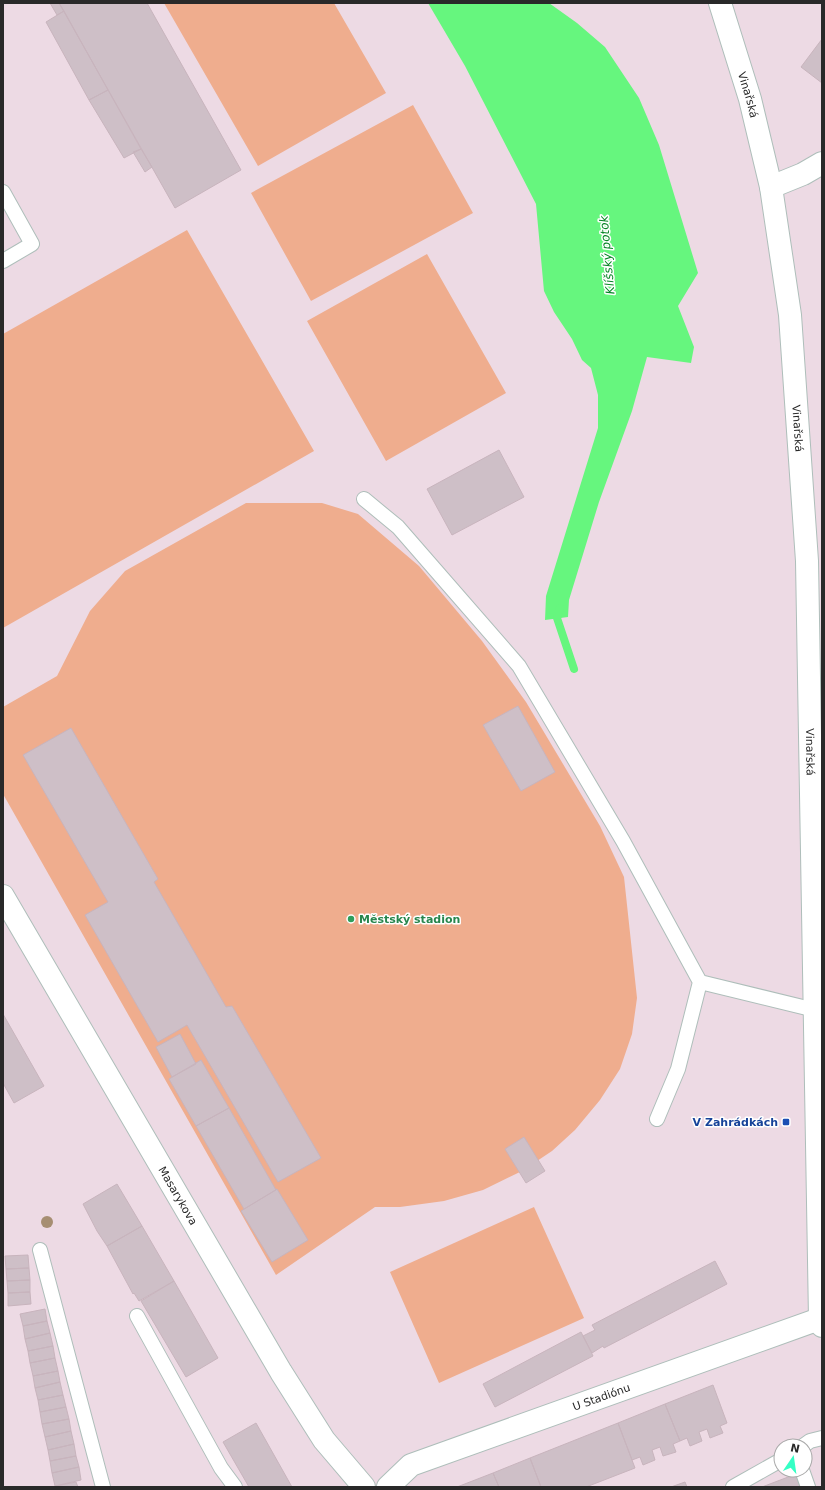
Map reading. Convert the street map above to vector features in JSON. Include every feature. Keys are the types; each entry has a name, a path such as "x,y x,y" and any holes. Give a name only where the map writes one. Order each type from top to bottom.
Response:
{"street":[{"name":"Vinařská","path":"720,3 750,99 771,187 790,315 807,561 821,1321"},
{"path":"771,187 803,174 822,163"},
{"name":"Masarykova","path":"5,905 281,1372 324,1440 364,1487"},
{"name":"U Stadiónu","path":"388,1487 411,1465 821,1321"}],"lane":[{"path":"3,192 32,244 3,260"},
{"path":"364,499 398,527 519,666 623,841 700,982 678,1069 657,1119"},
{"path":"700,982 815,1010"},
{"path":"40,1250 103,1487"},
{"path":"137,1316 221,1468 235,1487"},
{"path":"733,1487 773,1464"}],"shaded area":[{"path":"164,3 334,3 386,93 258,166"},
{"path":"413,105 473,213 311,301 251,193"},
{"path":"187,230 314,451 3,628 3,334"},
{"path":"427,254 506,393 386,461 307,321"},
{"name":"Městský stadion","path":"246,503 322,503 358,514 419,566 482,641 526,702 600,826 624,877 637,998 632,1034 620,1069 600,1100 575,1130 552,1151 522,1171 483,1190 444,1201 400,1207 375,1207 276,1275 3,794 3,707 57,676 90,611 125,571"},
{"path":"534,1207 584,1318 439,1383 390,1272"}],"water":[{"path":"428,3 549,3 577,23 605,47 639,98 659,145 698,273 678,306 694,347 691,363 647,357 632,411 599,502 569,600 568,617 545,620 546,596 598,428 598,395 591,368 582,360 572,339 554,312 544,291 536,204 465,66"}],"building":[{"path":"50,3 59,3 64,11 57,15"},
{"path":"59,3 147,3 241,170 175,208"},
{"path":"64,11 108,90 89,100 46,22"},
{"path":"822,39 822,83 801,67"},
{"path":"108,90 141,149 124,158 89,100"},
{"path":"141,149 152,167 145,172 133,152"},
{"path":"499,450 524,497 452,535 427,489"},
{"path":"518,706 555,772 521,791 483,725"},
{"path":"71,728 158,879 154,882 226,1007 232,1006 321,1158 278,1182 187,1025 158,1042 85,915 108,902 23,755"},
{"path":"3,1014 44,1086 14,1103 3,1083"},
{"path":"180,1034 196,1064 172,1077 156,1047"},
{"path":"201,1060 229,1108 196,1126 169,1079"},
{"path":"229,1108 276,1190 244,1209 196,1126"},
{"path":"524,1137 545,1171 526,1183 505,1149"},
{"path":"117,1184 142,1226 107,1246 97,1231 83,1204"},
{"path":"277,1189 308,1240 272,1262 241,1211"},
{"path":"142,1226 174,1281 139,1301 134,1293 133,1294 107,1246"},
{"path":"28,1255 29,1268 6,1269 5,1256"},
{"path":"715,1261 727,1284 604,1348 603,1346 592,1353 583,1336 595,1330 592,1325"},
{"path":"29,1268 30,1280 7,1281 6,1269"},
{"path":"30,1280 30,1292 8,1293 7,1281"},
{"path":"174,1281 218,1358 186,1377 141,1301"},
{"path":"30,1292 31,1304 8,1306 8,1293"},
{"path":"45,1309 47,1321 23,1326 20,1314"},
{"path":"47,1321 50,1333 25,1339 23,1326"},
{"path":"581,1332 593,1356 495,1407 483,1384"},
{"path":"50,1333 53,1346 28,1351 25,1339"},
{"path":"53,1346 55,1358 30,1363 28,1351"},
{"path":"55,1358 58,1371 33,1376 30,1363"},
{"path":"58,1371 60,1382 35,1388 33,1376"},
{"path":"60,1382 63,1395 38,1400 35,1388"},
{"path":"713,1385 727,1423 720,1426 723,1433 710,1438 707,1429 699,1432 702,1441 690,1446 687,1438 680,1441 665,1404"},
{"path":"63,1395 66,1407 40,1412 38,1400"},
{"path":"665,1404 680,1441 673,1444 676,1452 663,1456 660,1447 652,1450 655,1460 643,1465 640,1457 632,1460 618,1423"},
{"path":"66,1407 69,1419 42,1424 40,1412"},
{"path":"69,1419 71,1431 45,1437 42,1424"},
{"path":"256,1423 292,1487 249,1487 223,1442"},
{"path":"618,1423 635,1468 586,1487 541,1487 530,1458"},
{"path":"71,1431 74,1444 48,1450 45,1437"},
{"path":"74,1444 76,1456 50,1461 48,1450"},
{"path":"76,1456 79,1467 52,1473 50,1461"},
{"path":"530,1458 541,1487 499,1487 493,1473"},
{"path":"79,1467 81,1480 55,1486 52,1473"},
{"path":"493,1473 499,1487 457,1487"},
{"path":"786,1478 798,1478 801,1487 762,1487"},
{"path":"76,1482 78,1487 56,1487 56,1486"},
{"path":"685,1482 687,1487 671,1487"}],"waterway":[{"name":"Klíšský potok","path":"560,608 557,618 574,669"}],"place":[{"name":"Městský stadion","path":"351,919"},
{"name":"V Zahrádkách","path":"786,1122"}]}
